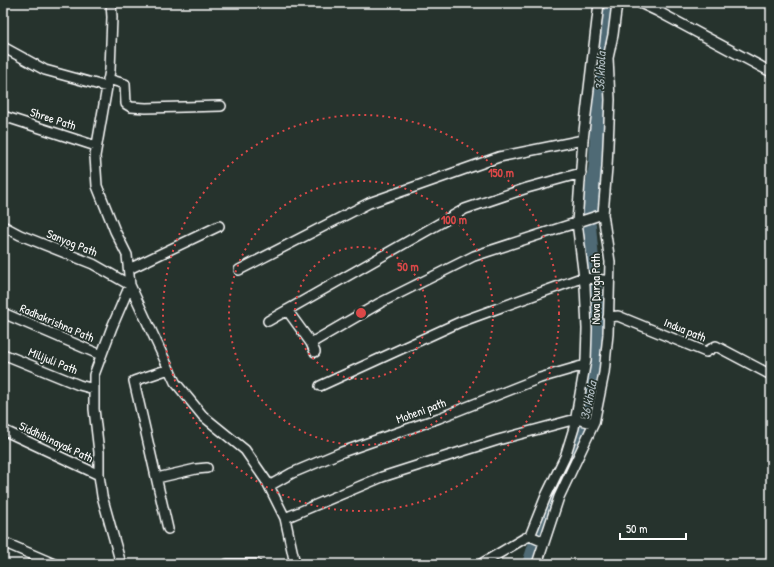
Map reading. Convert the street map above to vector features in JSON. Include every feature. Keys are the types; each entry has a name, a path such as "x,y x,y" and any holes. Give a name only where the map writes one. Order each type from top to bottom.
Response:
{"street":[{"path":"110,3 112,17 110,70 94,156 97,186 115,231 127,255 130,285 175,382 204,416 245,450 268,486 285,518 296,564"},
{"path":"481,564 530,536 564,457 576,419 586,360 587,329 584,277 577,222 583,140 599,3"},
{"name":"Nava Durga Path","path":"537,564 559,497 594,423 604,373 608,334 610,262 602,214 607,167 610,100 608,58 613,35 617,3"},
{"path":"640,3 771,72"},
{"path":"3,47 45,70 108,83 125,84 126,104 131,107 221,106"},
{"name":"Shree Path","path":"3,116 96,146"},
{"path":"239,270 370,203 499,157 583,140"},
{"path":"268,321 465,209 527,188 581,173"},
{"path":"311,343 380,303 474,256 602,214"},
{"name":"Sanyog Path","path":"3,226 20,235 93,264 130,285"},
{"path":"129,269 219,226"},
{"path":"320,386 460,322 584,277 609,281"},
{"path":"121,564 102,496 99,475 99,452 94,409 94,375 130,285"},
{"path":"287,310 311,343 315,352"},
{"name":"Radhakrishna Path","path":"3,313 101,355"},
{"name":"Indua path","path":"608,317 618,316 706,352 716,346 771,375"},
{"name":"Milijuli Path","path":"3,354 79,385 94,389"},
{"name":"Moheni path","path":"268,486 292,473 342,452 439,418 540,378 585,365"},
{"path":"168,529 134,381 169,369"},
{"path":"285,518 382,477 498,440 576,419 594,423"},
{"name":"Siddhibinayak Path","path":"3,430 99,475"},
{"path":"157,478 207,468"},
{"path":"530,536 544,542"},
{"path":"3,542 54,564"},
{"path":"227,564 256,564"}],"waterway":[{"name":"36 khola","path":"590,210 597,164 601,40 607,3"},
{"name":"36 khola","path":"530,564 553,494 581,434 594,375 597,326 588,226"}]}
